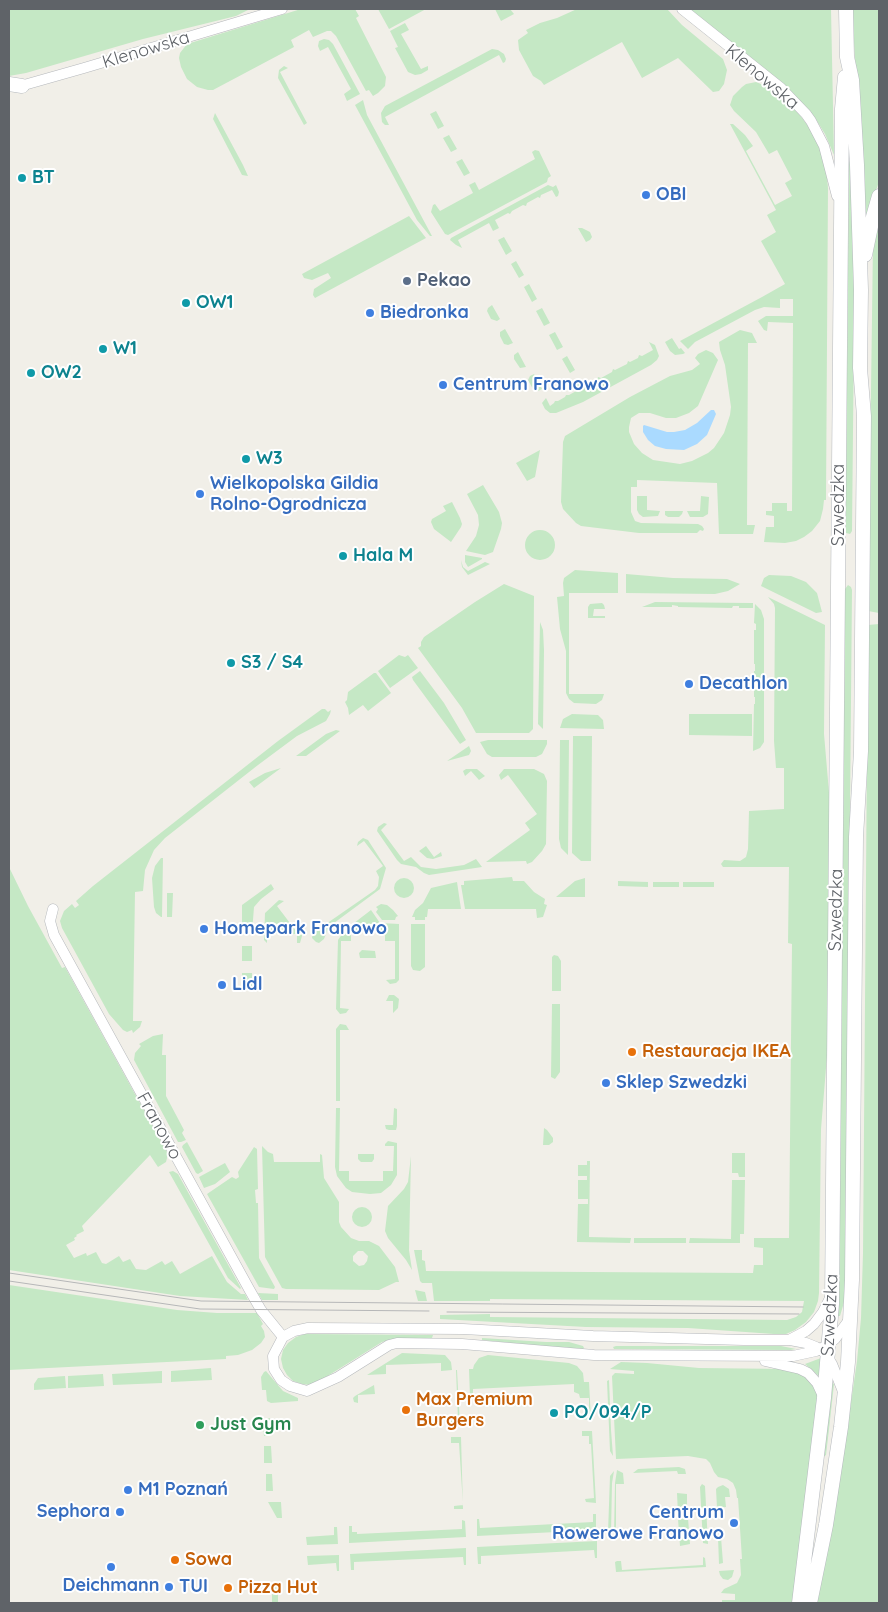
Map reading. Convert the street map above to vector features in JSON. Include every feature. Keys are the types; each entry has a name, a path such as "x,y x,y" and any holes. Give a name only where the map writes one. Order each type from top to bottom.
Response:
{"street":[{"name":"Klenowska","path":"13,86 84,68 282,9"},
{"name":"Klenowska","path":"682,9 781,88 811,121 824,146 842,215"},
{"path":"846,9 847,57 852,80 854,114 861,290"},
{"name":"Szwedzka","path":"799,1603 824,1398 826,1350 832,1293 842,109 847,57"},
{"path":"861,290 872,217 879,196"},
{"name":"Szwedzka","path":"810,1603 826,1525 845,1398 851,1318 856,837 861,751 863,632 864,416 860,368 861,290"},
{"name":"Franowo","path":"53,909 50,924 54,935 248,1288 261,1310 283,1337"},
{"path":"779,1341 795,1338 811,1327 821,1316 832,1293"},
{"path":"845,1398 826,1350 800,1342 593,1336 463,1329 308,1328 294,1331 283,1337 273,1356 274,1369 281,1380 290,1386 307,1391 338,1377 389,1345 396,1343 462,1344 594,1355 793,1356 826,1350 851,1318"},
{"path":"747,1356 808,1372 817,1383 824,1398"}],"green space":[{"path":"9,9 250,9 236,16 143,39 26,73 9,76"},
{"path":"301,9 355,9 359,16 356,18 386,77 385,86 378,93 373,96 369,90 366,91 336,36 331,31 313,37 309,30 291,40 294,47 213,90 197,87 187,79 179,58 180,53 187,44"},
{"path":"378,9 426,9 389,29"},
{"path":"495,9 510,9 514,14 501,21"},
{"path":"577,9 667,9 682,25 723,59 727,70 724,84 719,91 713,92 678,58 642,78 622,42 544,85 533,76 519,50 518,40 528,33 526,30"},
{"path":"688,9 831,9 834,155 825,134 805,106"},
{"path":"852,9 879,9 879,182 866,218 861,159"},
{"path":"405,23 409,30 401,34 421,69 428,66 428,70 421,74 415,75 408,72 395,48 398,47 390,31"},
{"path":"329,40 333,44 360,94 347,101 344,94 351,89 328,47 320,51 318,46 319,41"},
{"path":"492,49 504,54 505,62 503,63 499,55 385,117 389,125 385,125 382,122 381,113 385,106"},
{"path":"284,66 288,68 280,72 307,123 304,125 278,78 279,70"},
{"path":"756,82 773,89 797,111 811,130 819,145 828,188 826,500 824,500 820,521 812,531 796,541 785,543 764,542 766,527 774,527 774,516 766,515 766,511 772,511 772,503 787,503 787,511 792,511 793,323 768,322 767,331 764,330 758,321 766,316 793,316 793,299 780,299 780,308 764,307 755,310 695,342 688,349 680,341 785,284 761,241 776,232 767,215 776,210 730,124 733,124 745,135 753,146 746,151 775,205 792,196 785,183 792,179 777,150 769,154 756,132 730,105 733,96 742,87"},
{"path":"363,100 367,115 432,236 417,220 355,105"},
{"path":"436,111 444,126 438,129 430,114"},
{"path":"215,113 248,176 242,175 213,119"},
{"path":"449,135 457,149 451,152 443,138"},
{"path":"535,150 539,151 551,176 547,182 448,235 445,234 431,212 433,205 435,204 440,211 473,193 469,185 475,182 479,190 535,159 532,152"},
{"path":"462,159 470,173 464,176 456,162"},
{"path":"850,160 855,232 852,531 850,534 846,533 846,481"},
{"path":"548,185 553,187 556,185 559,192 558,196 556,197 552,190 541,195 540,198 538,197 527,203 526,206 523,205 510,214 508,213 495,220 499,228 493,231 489,223 458,240 462,248 450,240 451,238"},
{"path":"879,210 879,613 868,611 873,243"},
{"path":"409,216 426,238 315,298 313,295 314,289 331,278 328,273 312,280 304,278 302,274"},
{"path":"578,228 590,232 592,237 590,240 586,242"},
{"path":"504,237 512,251 506,255 498,240"},
{"path":"516,261 524,275 519,278 511,264"},
{"path":"529,284 537,299 532,302 524,287"},
{"path":"492,305 500,319 497,321 491,319 487,311"},
{"path":"542,308 550,323 544,326 536,311"},
{"path":"505,329 513,343 508,345 504,344 500,336 500,332"},
{"path":"740,330 752,333 757,343 748,343 747,525 755,525 753,534 719,534 717,483 637,480 637,487 631,487 631,512 635,521 641,523 698,524 704,529 697,533 639,533 581,526 576,523 563,509 561,502 563,442 565,436 630,397 670,376 692,370 700,364 695,358 706,350 713,353 718,360 698,406 689,413 676,418 639,413 631,418 629,432 634,444 642,453 653,460 680,464 692,461 708,453 714,448 724,433 731,407 725,365 719,342"},
{"path":"555,332 563,347 557,350 549,335"},
{"path":"672,338 679,349 681,348 685,353 675,355 670,351 665,342"},
{"path":"649,342 655,345 659,356 651,365 583,402 556,413 550,413 545,409 542,403 546,398 550,406 555,401 578,390 575,383 580,380 585,387 597,380 598,377 601,378 612,372 613,369 615,370 627,364 628,361 630,362 638,358 639,355 642,356 653,350"},
{"path":"518,352 526,367 520,368 514,359 514,355"},
{"path":"567,356 575,370 570,373 562,359"},
{"path":"534,374 542,389 538,391 533,389 528,380"},
{"path":"540,450 535,477 527,481 516,463"},
{"path":"483,485 499,512 502,523 493,552 485,555 466,551 476,536 479,525 478,515 467,494"},
{"path":"637,496 647,496 647,510 660,511 658,516 643,517 639,514 637,510"},
{"path":"701,496 709,497 708,514 703,517 690,517 687,511 700,511"},
{"path":"452,502 462,524 451,542 434,529 431,522 432,519 446,511 443,506"},
{"path":"665,511 683,511 679,517 668,517 665,515"},
{"path":"540,530 551,534 555,545 551,556 540,560 529,556 525,545 529,534"},
{"path":"465,555 482,559 468,567 465,562"},
{"path":"461,560 463,567 468,571 485,562 490,564 468,575 462,567"},
{"path":"575,570 618,573 618,593 569,593 569,694 604,694 602,700 596,704 574,703 566,693 566,651 560,629 557,597 564,596 564,578"},
{"path":"626,574 673,578 727,579 740,584 728,591 715,594 626,593"},
{"path":"769,575 791,576 806,582 817,593 822,612 816,613 761,586 764,578"},
{"path":"504,584 534,596 533,729 529,733 476,733 462,708 418,648 421,646 424,637"},
{"path":"848,585 852,590 846,1252 845,1299 840,1316 838,1316 845,589"},
{"path":"768,597 825,625 824,734 830,804 828,1020 821,1129 819,1293 814,1312 806,1322 786,1334 688,1328 586,1327 440,1319 440,1315 490,1314 490,1317 787,1320 796,1317 802,1312 804,1301 490,1299 490,1301 434,1301 432,1283 422,1283 420,1281 414,1250 422,1250 422,1260 425,1261 426,1271 753,1273 754,1265 763,1265 763,1248 754,1247 754,1238 789,1238 792,944 788,943 789,867 723,867 721,864 724,860 740,861 746,857 749,811 784,809 784,768 776,768 774,741 775,608"},
{"path":"655,602 753,603 753,608 739,608 739,606 733,606 732,608 678,607 672,605 672,607 642,607"},
{"path":"602,603 605,609 594,609 593,616 605,616 605,618 588,618 588,607 590,604"},
{"path":"755,604 761,610 764,619 764,742 760,748 753,751 755,704"},
{"path":"540,622 543,630 544,650 543,729 538,724"},
{"path":"879,624 879,1603 816,1603 839,1484 857,1361 861,1318 868,625"},
{"path":"399,655 405,657 408,655 418,668 390,688 378,671"},
{"path":"420,671 444,703 466,740 460,744 413,680 412,677"},
{"path":"376,673 391,693 368,711 363,705 349,715 345,702 348,692"},
{"path":"322,709 328,712 331,710 326,721 297,736 258,765 165,838 154,850 145,870 143,891 135,892 133,1021 142,1021 140,1027 133,1033 132,1030 127,1032 123,1030 109,1014 62,928 60,921 64,911 72,904 75,908 79,905 76,901 93,886 278,741"},
{"path":"572,714 598,715 603,720 604,729 560,728 563,719"},
{"path":"689,714 752,714 752,736 689,735"},
{"path":"336,730 340,731 306,756 296,756 326,734"},
{"path":"573,736 592,736 591,861 581,861 572,853"},
{"path":"488,740 547,740 547,744 542,754 536,757 492,757 487,754 480,742"},
{"path":"560,740 569,740 568,855 561,848 559,839"},
{"path":"469,746 471,751 469,755 447,761"},
{"path":"281,768 254,788 249,782 265,773"},
{"path":"466,769 477,769 485,776 479,780 471,771 465,776 463,771"},
{"path":"504,769 534,769 544,774 547,781 546,844 532,862 527,864 526,861 486,862 530,830 525,823 537,814 508,775 501,780 499,775"},
{"path":"384,823 387,824 381,830 404,861 411,857 421,867 436,869 464,865 476,859 482,867 429,875 416,867 401,864 377,831 378,827"},
{"path":"363,838 368,840 386,868 380,889 334,923 328,929 324,939 319,943 316,942 312,938 313,933 378,886 379,877 376,871 383,866 364,841 357,846 358,842"},
{"path":"426,846 434,857 441,852 442,856 433,859 427,858 419,851"},
{"path":"163,858 162,917 156,913 154,907 152,878 155,866"},
{"path":"9,867 62,968 65,967 168,1154 166,1162 158,1167 150,1155 82,1226 84,1231 76,1235 75,1240 66,1245 74,1258 86,1253 87,1256 96,1252 102,1263 106,1264 119,1256 123,1262 130,1259 136,1269 146,1270 162,1261 165,1265 172,1261 180,1274 212,1256 227,1282 241,1294 245,1294 248,1300 180,1296 9,1270"},
{"path":"512,877 513,881 524,881 534,892 545,899 544,904 547,905 543,917 537,918 536,909 465,909 461,885 464,885 464,881"},
{"path":"404,878 411,881 414,888 411,895 404,898 397,895 394,888 397,881"},
{"path":"585,878 585,897 556,897 575,881"},
{"path":"618,881 648,882 648,887 618,886"},
{"path":"457,882 461,909 428,909 425,920 415,920 415,917 412,917 415,910 423,903 431,888"},
{"path":"653,882 679,882 679,887 653,887"},
{"path":"683,882 714,882 714,887 683,887"},
{"path":"271,884 274,889 254,907 252,933 242,933 242,905"},
{"path":"167,893 173,893 172,917 167,917"},
{"path":"279,900 284,901 277,906 296,931 303,926 304,929 300,943 297,943 297,934 267,934 267,943 264,940 265,913"},
{"path":"381,904 387,905 393,910 398,916 395,920 382,920 376,912 378,909 376,907"},
{"path":"371,910 380,923 399,924 399,980 396,983 390,984 386,980 395,979 395,941 385,941 385,931 351,931 351,941 341,941 340,1008 349,1009 346,1013 340,1014 336,1009 338,940 345,930"},
{"path":"411,924 425,924 425,967 420,971 413,970 411,966"},
{"path":"242,946 252,946 252,961 242,961"},
{"path":"362,950 375,951 376,958 360,958 359,953"},
{"path":"554,955 558,956 561,961 561,991 552,991 552,957"},
{"path":"242,973 252,973 252,988 242,988"},
{"path":"389,995 394,995 399,999 398,1008 393,1013 393,1001 386,1001"},
{"path":"552,1004 560,1004 560,1072 555,1079 551,1077"},
{"path":"340,1024 346,1025 349,1030 340,1030 340,1101 336,1101 336,1029"},
{"path":"163,1034 162,1055 166,1055 166,1096 184,1130 182,1133 186,1140 181,1142 178,1142 134,1060 135,1053 141,1046 139,1044 153,1036"},
{"path":"336,1108 340,1108 339,1171 349,1171 349,1181 383,1181 383,1171 393,1171 394,1146 385,1146 385,1144 388,1141 397,1143 397,1175 391,1185 381,1193 352,1192 346,1188 337,1176 335,1167"},
{"path":"394,1108 397,1109 397,1126 396,1130 389,1130 386,1129 385,1125 393,1125"},
{"path":"544,1128 553,1138 553,1142 549,1145 543,1145"},
{"path":"187,1142 203,1171 198,1174 182,1147"},
{"path":"262,1146 273,1154 274,1162 320,1162 320,1154 322,1155 324,1178 339,1202 339,1222 341,1227 351,1238 359,1241 369,1241 379,1246 395,1267 399,1282 379,1290 286,1289 282,1288 265,1257","holes":["358,1251 363,1251 368,1256 367,1261 364,1265 359,1266 353,1261 353,1256"]},
{"path":"254,1147 257,1149 258,1189 255,1190 256,1203 258,1203 259,1258 275,1287 274,1289 259,1287 207,1194 232,1177 236,1179 239,1177 238,1172"},
{"path":"732,1153 745,1153 745,1177 739,1177 738,1173 732,1173"},
{"path":"358,1154 374,1154 374,1159 372,1162 361,1162 358,1159"},
{"path":"411,1156 409,1250 412,1270 388,1238 385,1231 388,1206 408,1182"},
{"path":"587,1161 590,1161 589,1237 631,1238 630,1243 577,1242 578,1204 588,1204 588,1199 578,1199 578,1180 587,1180 587,1176 578,1176 578,1165 587,1165"},
{"path":"225,1163 230,1172 215,1184 204,1188 199,1177"},
{"path":"173,1171 178,1174 240,1289 228,1278 169,1172"},
{"path":"732,1180 745,1180 744,1234 740,1234 740,1243 689,1243 690,1238 731,1239"},
{"path":"362,1207 369,1210 372,1217 369,1224 362,1227 355,1224 352,1217 355,1210"},
{"path":"634,1238 686,1238 686,1243 634,1243"},
{"path":"9,1285 177,1310 257,1313 263,1324 261,1326 265,1337 252,1350 238,1355 226,1356 226,1359 9,1370"},
{"path":"415,1290 425,1292 427,1301 418,1301"},
{"path":"258,1293 278,1294 278,1300 262,1300"},
{"path":"305,1334 433,1335 432,1338 398,1338 382,1342 310,1385 293,1381 283,1368 281,1359 283,1350 288,1343 296,1337"},
{"path":"482,1338 569,1342 584,1348 530,1345 482,1340"},
{"path":"781,1346 796,1349 614,1349 613,1347"},
{"path":"402,1353 445,1355 451,1362 452,1370 441,1371 441,1363 386,1365 386,1374 367,1375"},
{"path":"488,1355 569,1363 577,1366 583,1373 584,1382 589,1382 591,1419 581,1420 581,1415 589,1414 589,1398 580,1398 579,1394 574,1392 574,1384 473,1389 473,1397 470,1397 469,1369 473,1369 479,1358"},
{"path":"821,1358 820,1377 805,1364"},
{"path":"621,1362 699,1368 789,1369 809,1378 819,1396 795,1603 722,1603 722,1600 735,1600 735,1594 721,1593 724,1589 737,1583 741,1575 740,1559 742,1559 738,1498 733,1483 718,1477 706,1459 688,1456 616,1459 612,1376 615,1373 634,1374 634,1371 610,1369"},
{"path":"211,1368 212,1380 171,1382 171,1371"},
{"path":"456,1370 460,1425 451,1426 450,1421 458,1420"},
{"path":"162,1371 162,1383 113,1385 112,1374"},
{"path":"266,1371 283,1391 298,1398 298,1401 271,1403 267,1401 266,1390 262,1390 261,1377"},
{"path":"103,1374 104,1386 68,1388 68,1376"},
{"path":"65,1376 66,1388 34,1390 34,1384 38,1378"},
{"path":"609,1380 613,1456 610,1451 607,1381"},
{"path":"832,1382 834,1384 826,1455 823,1457"},
{"path":"374,1385 375,1394 358,1395 358,1403 354,1402 353,1398 355,1396"},
{"path":"270,1418 270,1435 264,1436 262,1420"},
{"path":"582,1431 592,1431 596,1503 586,1502 585,1499 594,1498 591,1444 589,1444 589,1436 582,1436"},
{"path":"451,1437 461,1437 463,1502 459,1443 451,1443"},
{"path":"264,1446 271,1446 272,1463 264,1463"},
{"path":"679,1467 685,1469 686,1474 678,1474 677,1471 633,1473 638,1469"},
{"path":"617,1470 623,1473 624,1484 616,1484 616,1533 614,1533 615,1483"},
{"path":"614,1471 611,1533 608,1533 610,1476"},
{"path":"266,1474 272,1474 273,1491 266,1491"},
{"path":"702,1484 705,1486 708,1544 703,1543 700,1487"},
{"path":"723,1485 729,1489 730,1497 725,1497 726,1507 717,1508 716,1489"},
{"path":"677,1493 687,1494 687,1515 678,1515"},
{"path":"268,1502 281,1502 282,1518 277,1518"},
{"path":"463,1505 463,1509 454,1509 454,1506"},
{"path":"593,1514 596,1514 596,1530 477,1536 477,1519 479,1519 480,1528 593,1522"},
{"path":"688,1518 690,1544 680,1546 678,1519"},
{"path":"462,1520 465,1521 466,1537 349,1543 349,1526 352,1526 352,1532 357,1532 357,1534 462,1529"},
{"path":"334,1527 337,1527 338,1544 307,1545 306,1537 334,1535"},
{"path":"718,1537 721,1537 723,1563 719,1564"},
{"path":"597,1541 597,1558 595,1558 594,1550 481,1556 481,1564 478,1564 477,1547"},
{"path":"466,1548 466,1565 464,1565 463,1557 354,1562 354,1570 351,1570 350,1554"},
{"path":"339,1555 339,1571 337,1571 336,1563 308,1565 307,1556"},
{"path":"703,1557 705,1558 706,1567 616,1572 615,1562 617,1561 621,1561 622,1570 703,1565"},
{"path":"734,1570 732,1577 728,1580 723,1579 719,1571"},
{"path":"278,1585 278,1602 272,1602 272,1591"}],"water":[{"path":"711,410 714,410 716,414 707,435 697,444 684,450 655,446 643,432 644,425 667,432 685,430 697,423"}],"tram line":[{"path":"9,1273 201,1301 803,1307"},
{"path":"9,1281 200,1309 429,1311"},
{"path":"447,1312 799,1314"}],"place":[{"name":"BT","path":"22,178"},
{"name":"OBI","path":"646,195"},
{"name":"Pekao","path":"407,281"},
{"name":"OW1","path":"186,303"},
{"name":"Biedronka","path":"370,313"},
{"name":"W1","path":"103,349"},
{"name":"OW2","path":"31,373"},
{"name":"Centrum Franowo","path":"443,385"},
{"name":"W3","path":"246,459"},
{"name":"Wielkopolska Gildia Rolno-Ogrodnicza","path":"200,494"},
{"name":"Hala M","path":"343,556"},
{"name":"S3 / S4","path":"231,663"},
{"name":"Decathlon","path":"689,684"},
{"name":"Homepark Franowo","path":"204,929"},
{"name":"Lidl","path":"222,985"},
{"name":"Restauracja IKEA","path":"632,1052"},
{"name":"Sklep Szwedzki","path":"606,1083"},
{"name":"Max Premium Burgers","path":"406,1410"},
{"name":"PO/094/P","path":"554,1413"},
{"name":"Just Gym","path":"200,1425"},
{"name":"M1 Poznań","path":"128,1490"},
{"name":"Sephora","path":"120,1512"},
{"name":"Centrum Rowerowe Franowo","path":"734,1523"},
{"name":"Sowa","path":"175,1560"},
{"name":"Deichmann","path":"111,1567"},
{"name":"TUI","path":"169,1587"},
{"name":"Pizza Hut","path":"228,1588"}]}
